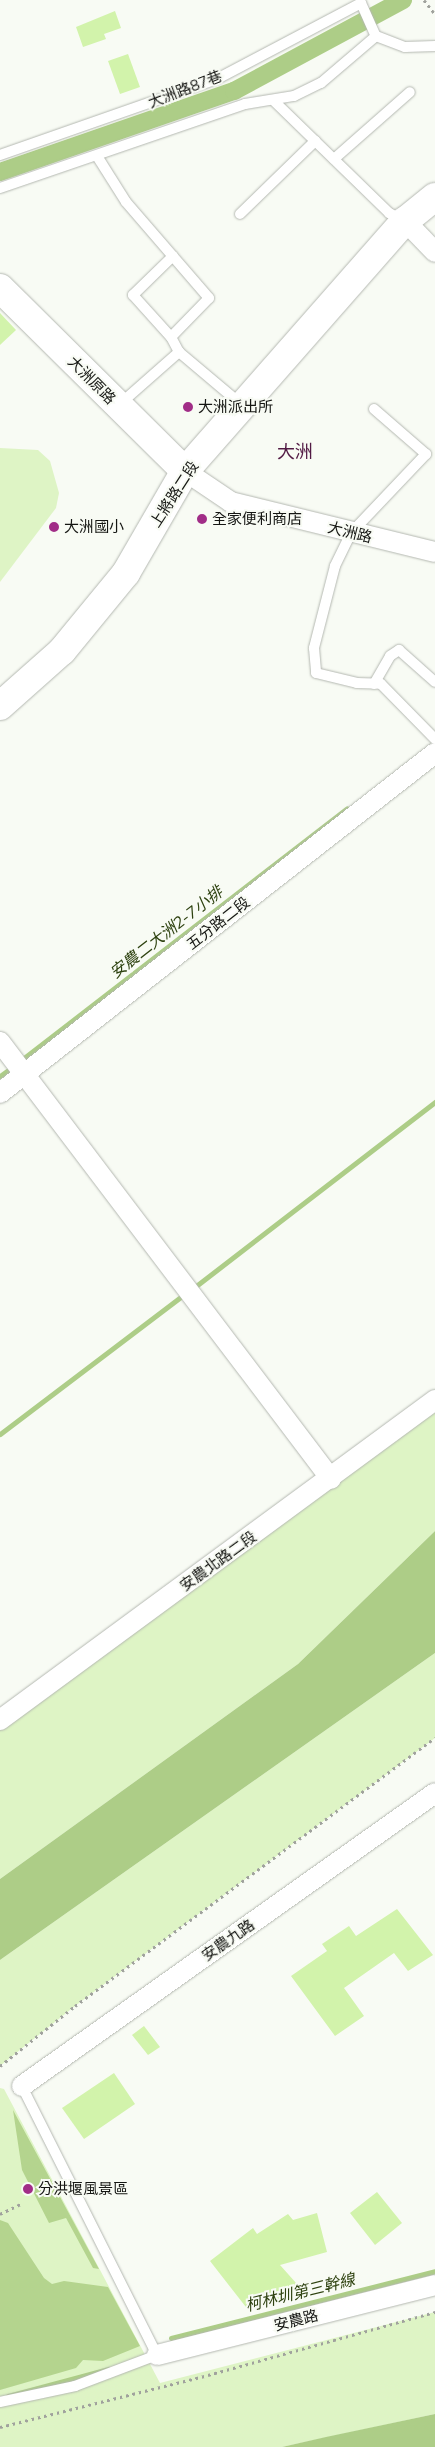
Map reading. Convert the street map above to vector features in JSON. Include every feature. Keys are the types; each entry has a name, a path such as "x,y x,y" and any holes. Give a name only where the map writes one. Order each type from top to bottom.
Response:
{"main road":[{"name":"上將路二段","path":"0,706 62,651 126,573 185,471 405,221 435,197"},
{"name":"大洲原路","path":"0,288 185,471"}],"street":[{"path":"405,221 435,252"},
{"name":"大洲路","path":"185,471 230,502 435,552"},
{"name":"五分路二段","path":"0,1093 435,753"},
{"path":"0,1042 331,1479"},
{"name":"安農北路二段","path":"0,1720 331,1479 435,1400"},
{"name":"安農九路","path":"22,2086 435,1793"},
{"name":"安農路","path":"157,2356 435,2285"}],"lane":[{"name":"大洲路87巷","path":"0,155 217,79 361,3 376,36"},
{"path":"0,188 245,104 274,101 321,83 376,36 405,47 435,46"},
{"path":"334,159 410,92"},
{"path":"274,101 389,213 405,221"},
{"path":"240,214 315,141"},
{"path":"97,156 126,202 209,298 171,337"},
{"path":"172,256 133,295 171,337 179,352 243,406"},
{"path":"118,406 179,352"},
{"path":"374,409 426,454 351,533 335,566 314,648 316,673 357,683 381,684 435,739"},
{"path":"374,684 390,656 399,650 435,682"},
{"path":"0,2402 75,2386 157,2356 22,2086"}],"path":[{"path":"425,1 435,14"},
{"path":"0,2066 75,2006 435,1738"},
{"path":"0,2214 23,2203"},
{"path":"0,2427 208,2375 435,2312"}],"shaded area":[{"path":"0,448 38,450 50,461 59,493 56,508 0,582"},
{"path":"435,1410 435,1531 298,1664 0,1879 0,1730"},
{"path":"435,1531 435,1653 0,1960 0,1879 298,1664"},
{"path":"435,1653 435,1738 75,2006 0,2066 0,1960"},
{"path":"0,2088 4,2089 160,2383 435,2312 435,2414 282,2447 0,2447"},
{"path":"13,2110 99,2269 93,2268 66,2218 49,2223 22,2170"},
{"path":"0,2220 8,2223 44,2278 52,2284 64,2281 108,2287 140,2346 103,2361 83,2360 76,2368 0,2390"},
{"path":"435,2414 435,2447 282,2447 326,2437"}],"building":[{"path":"115,11 121,28 104,34 106,39 83,47 76,27"},
{"path":"128,54 140,87 120,94 108,61"},
{"path":"0,313 16,330 0,345"},
{"path":"397,1909 433,1955 408,1971 394,1953 344,1988 364,2016 335,2036 291,1976 327,1951 322,1944 349,1926 356,1936"},
{"path":"144,2026 160,2047 148,2055 132,2035"},
{"path":"114,2073 135,2104 84,2139 62,2108"},
{"path":"377,2192 402,2223 375,2245 350,2213"},
{"path":"317,2213 327,2252 280,2265 305,2293 263,2308 258,2304 249,2311 210,2261 253,2228 257,2234 288,2214 293,2220"}],"waterway":[{"path":"0,172 234,91 403,0"},
{"name":"安農二大洲2-7小排","path":"20,1061 347,808"},
{"name":"安農二大洲2-7小排","path":"0,1076 14,1066"},
{"path":"196,1286 435,1102"},
{"path":"0,1434 183,1295"},
{"name":"柯林圳第三幹線","path":"171,2338 435,2271"},
{"name":"柯林圳第三幹線","path":"8,2396 108,2369"}],"place":[{"name":"大洲派出所","path":"188,407"},
{"name":"全家便利商店","path":"202,519"},
{"name":"大洲國小","path":"54,527"},
{"name":"分洪堰風景區","path":"28,2189"}],"district":[{"name":"大洲","path":"295,452"}]}
